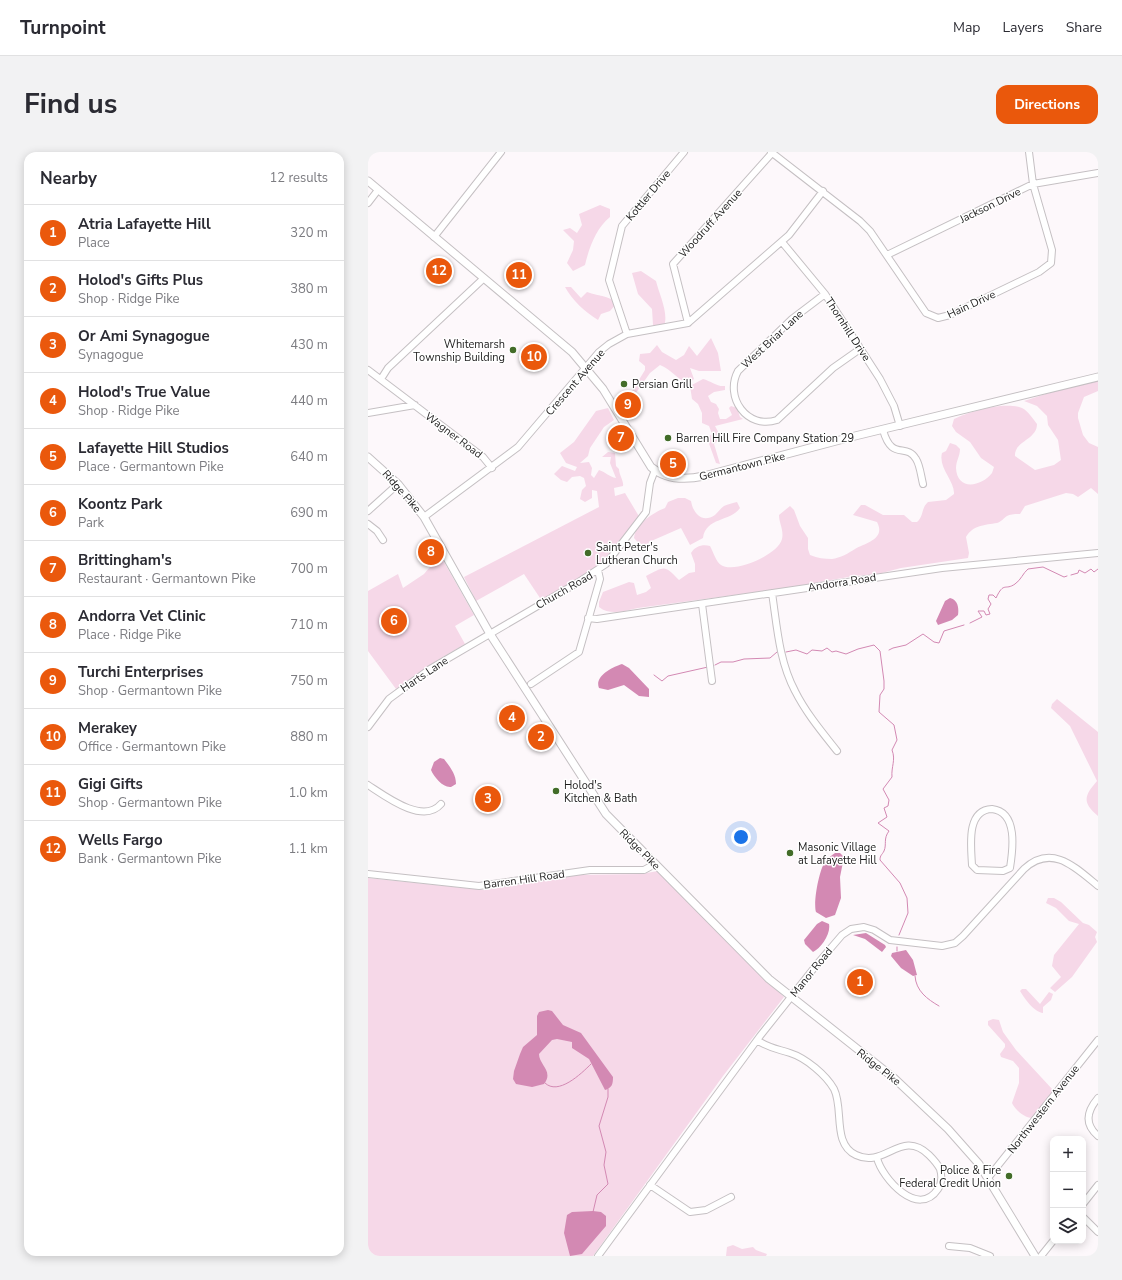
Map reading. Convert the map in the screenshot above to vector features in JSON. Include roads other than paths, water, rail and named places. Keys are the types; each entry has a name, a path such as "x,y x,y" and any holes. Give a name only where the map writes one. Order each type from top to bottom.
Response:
{"main road":[{"path":"368,181 572,352 586,367 603,390 638,449 654,470"},
{"name":"Germantown Pike","path":"654,470 671,477 693,478 1098,377"},
{"name":"Ridge Pike","path":"368,457 398,484 424,517 490,634 602,809 769,978 905,1088 969,1151 988,1178 1035,1256"}],"street":[{"path":"434,237 501,152"},
{"name":"Kottler Drive","path":"628,334 609,280 622,226 684,152"},
{"name":"Hain Drive","path":"771,153 823,191 860,221 870,231 926,313 938,318 947,316 1038,272 1051,263 1053,254 1033,184 1030,152"},
{"name":"Woodruff Avenue","path":"688,323 673,264 771,153"},
{"name":"Jackson Drive","path":"887,255 1033,184 1098,173"},
{"path":"368,203 378,190"},
{"path":"688,323 782,242 823,191"},
{"name":"Thornhill Drive","path":"782,242 825,294 886,389 894,406 900,426"},
{"path":"380,379 388,368 484,279"},
{"name":"West Briar Lane","path":"825,294 792,319 738,371 733,382 733,388 739,408 756,421 768,422 777,420 833,368 860,349"},
{"name":"Crescent Avenue","path":"424,517 492,468 518,447 599,352 609,344 628,334 688,323"},
{"name":"Wagner Road","path":"368,370 483,456 492,468"},
{"name":"Wagner Road","path":"368,413 415,405"},
{"path":"882,430 886,442 890,446 910,453 916,458 923,484"},
{"name":"Church Road","path":"490,634 598,570 609,561 646,512 650,482 654,470"},
{"path":"368,511 398,484"},
{"path":"368,524 377,531 383,540"},
{"name":"Andorra Road","path":"588,618 597,619 948,567 1098,553"},
{"path":"531,684 579,652 600,578 598,570"},
{"path":"772,593 782,655 792,686 807,712 837,751"},
{"path":"702,604 712,681"},
{"name":"Harts Lane","path":"368,727 380,709 394,694 430,668 490,634"},
{"path":"368,785 404,807 417,811 430,811 437,809 441,804"},
{"path":"1010,869 978,870 972,866 972,825 976,817 983,811 992,809 999,810 1007,816 1010,822 1010,869 1018,877"},
{"name":"Manor Road","path":"598,1256 790,996 829,949 848,931 864,927 874,930 890,940 938,946 952,944 963,936 1033,862 1043,859 1055,858 1070,864 1098,886"},
{"name":"Barren Hill Road","path":"368,874 479,886 590,870 644,870 655,864"},
{"path":"758,1038 767,1047 795,1055 825,1077 838,1099 840,1128 847,1147 857,1156 868,1159 876,1158 905,1145 919,1147 939,1167 942,1177 939,1186 934,1194 926,1199 916,1200 909,1198 882,1171 876,1158"},
{"name":"Northwestern Avenue","path":"988,1178 1098,1040"},
{"path":"1098,1098 1091,1108 1088,1119 1090,1128 1098,1136"},
{"path":"650,1185 680,1207 690,1212 702,1211 727,1200 730,1197"},
{"path":"1086,1200 1098,1185"},
{"path":"1086,1220 1098,1232"},
{"path":"1041,1256 1051,1244"},
{"path":"949,1246 970,1248 990,1256"}],"waterway":[{"path":"970,623 982,617 978,611 984,611 986,615 990,614 988,609 991,604 988,599 989,595 993,595 996,598 1003,588 1012,586 1019,581 1028,569 1043,567 1064,577 1067,576"},
{"path":"1071,575 1078,573 1079,570 1085,573 1091,569 1094,572 1098,569"},
{"path":"889,650 906,645 923,634 934,642 939,643 944,631 964,625"},
{"path":"786,652 796,650 807,654 812,650 822,651 827,648 832,652 836,651 846,654 874,645 880,651 884,689 880,695 879,712 894,725 897,740 892,750 894,757 892,777 883,789 889,800 888,806 884,808 887,817 878,823 889,831 886,837 885,848 880,860 900,883 907,898 908,913 899,935"},
{"path":"715,665 721,662 733,662 744,659 770,658 777,652"},
{"path":"654,675 662,681 668,676 708,667"},
{"path":"915,976 917,986 923,994 939,1006"},
{"path":"545,1083 556,1087 563,1085 575,1078 591,1064"},
{"path":"593,1212 597,1195 608,1184 604,1165 606,1152 599,1126 608,1097 608,1089"}],"place":[{"name":"Wells Fargo","path":"439,271"},
{"name":"Gigi Gifts","path":"519,275"},
{"name":"Whitemarsh Township Building","path":"513,350"},
{"name":"Merakey","path":"534,357"},
{"name":"Persian Grill","path":"624,384"},
{"name":"Turchi Enterprises","path":"628,405"},
{"name":"Brittingham's","path":"621,438"},
{"name":"Barren Hill Fire Company Station 29","path":"668,438"},
{"name":"Lafayette Hill Studios","path":"673,464"},
{"name":"Andorra Vet Clinic","path":"431,552"},
{"name":"Saint Peter's Lutheran Church","path":"588,553"},
{"name":"Koontz Park","path":"394,621"},
{"name":"Holod's True Value","path":"512,718"},
{"name":"Holod's Gifts Plus","path":"541,737"},
{"name":"Holod's Kitchen & Bath","path":"556,791"},
{"name":"Or Ami Synagogue","path":"488,799"},
{"name":"Masonic Village at Lafayette Hill","path":"790,853"},
{"name":"Atria Lafayette Hill","path":"860,982"},
{"name":"Police & Fire Federal Credit Union","path":"1009,1176"}]}
